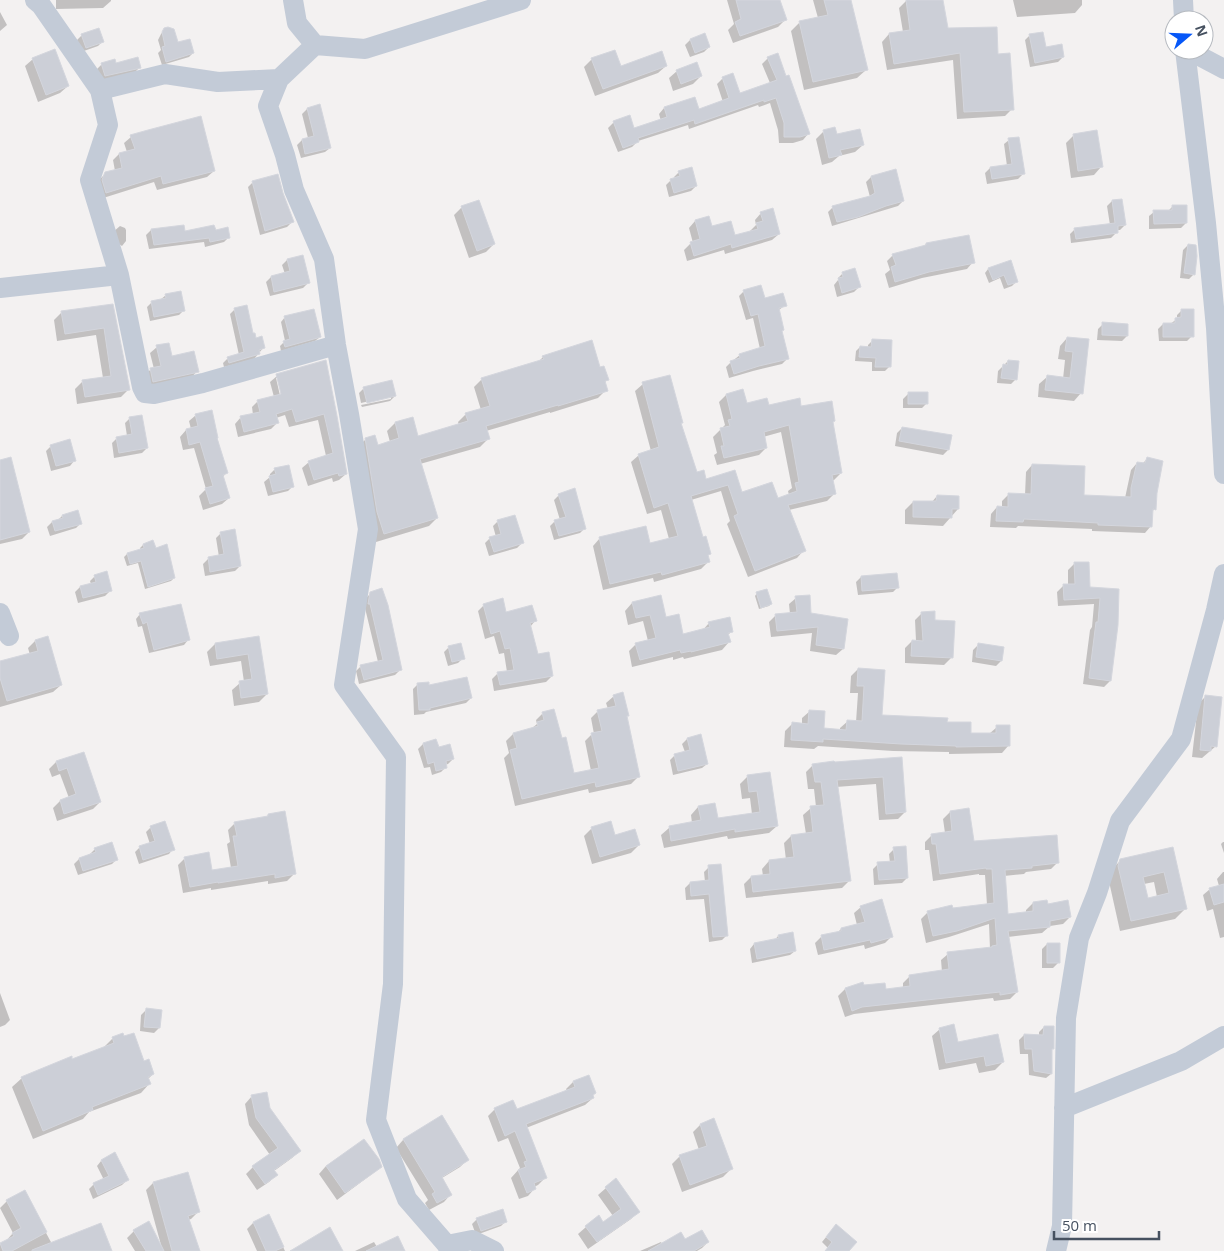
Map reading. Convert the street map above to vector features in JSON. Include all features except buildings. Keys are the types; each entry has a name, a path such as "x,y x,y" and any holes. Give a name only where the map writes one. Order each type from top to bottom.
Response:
{"street":[{"path":"35,0 41,5 100,90 108,125 90,180 119,275 142,387 145,393 154,394 203,383 336,345"},
{"path":"292,0 296,23 315,45 365,49 521,0"},
{"path":"315,45 279,78 268,106 286,155 294,190 324,258 336,345 368,529 344,685 396,757 393,984 376,1120 407,1199 448,1248 472,1240 494,1251"},
{"path":"1187,60 1216,328 1224,474"},
{"path":"1206,60 1224,69"},
{"path":"100,90 164,74 218,82 279,78"},
{"path":"0,288 119,275"},
{"path":"1056,1251 1062,1226 1066,1018 1080,938 1097,893 1120,821 1181,739 1224,574"},
{"path":"0,613 9,636"},
{"path":"1064,1108 1181,1061 1224,1036"}]}
